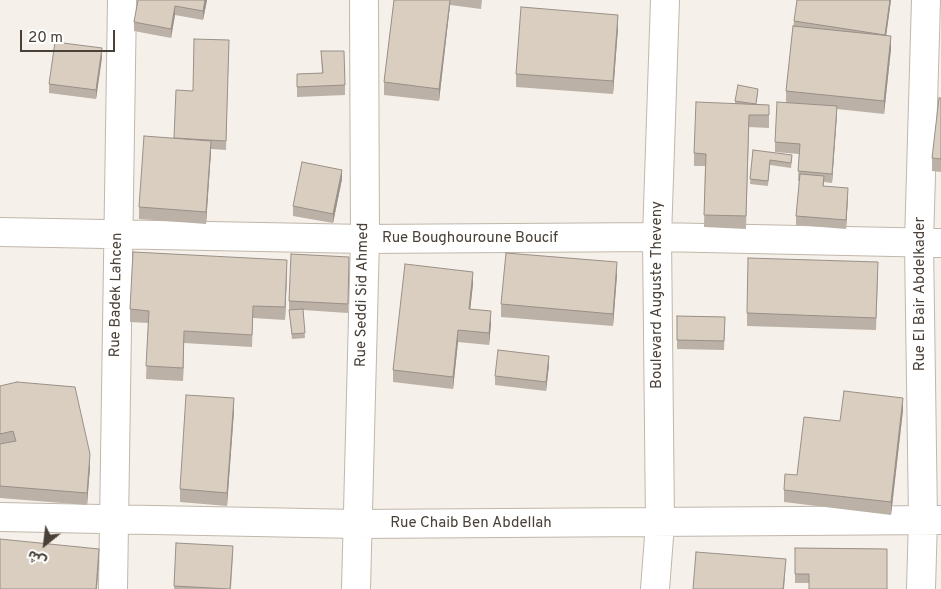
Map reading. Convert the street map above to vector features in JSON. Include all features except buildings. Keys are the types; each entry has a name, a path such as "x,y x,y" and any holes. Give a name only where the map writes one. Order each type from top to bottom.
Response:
{"street":[{"name":"Rue Badek Lahcen","path":"113,589 122,0"},
{"name":"Rue Seddi Sid Ahmed","path":"356,589 365,240 364,0"},
{"name":"Boulevard Auguste Theveny","path":"655,589 660,524 657,237 665,0"},
{"name":"Rue El Bair Abdelkader","path":"921,589 932,520 926,0"},
{"name":"Rue Boughouroune Boucif","path":"0,232 365,240 657,237 930,243"},
{"name":"Rue Chaib Ben Abdellah","path":"0,517 357,524 660,524 932,520"}]}
